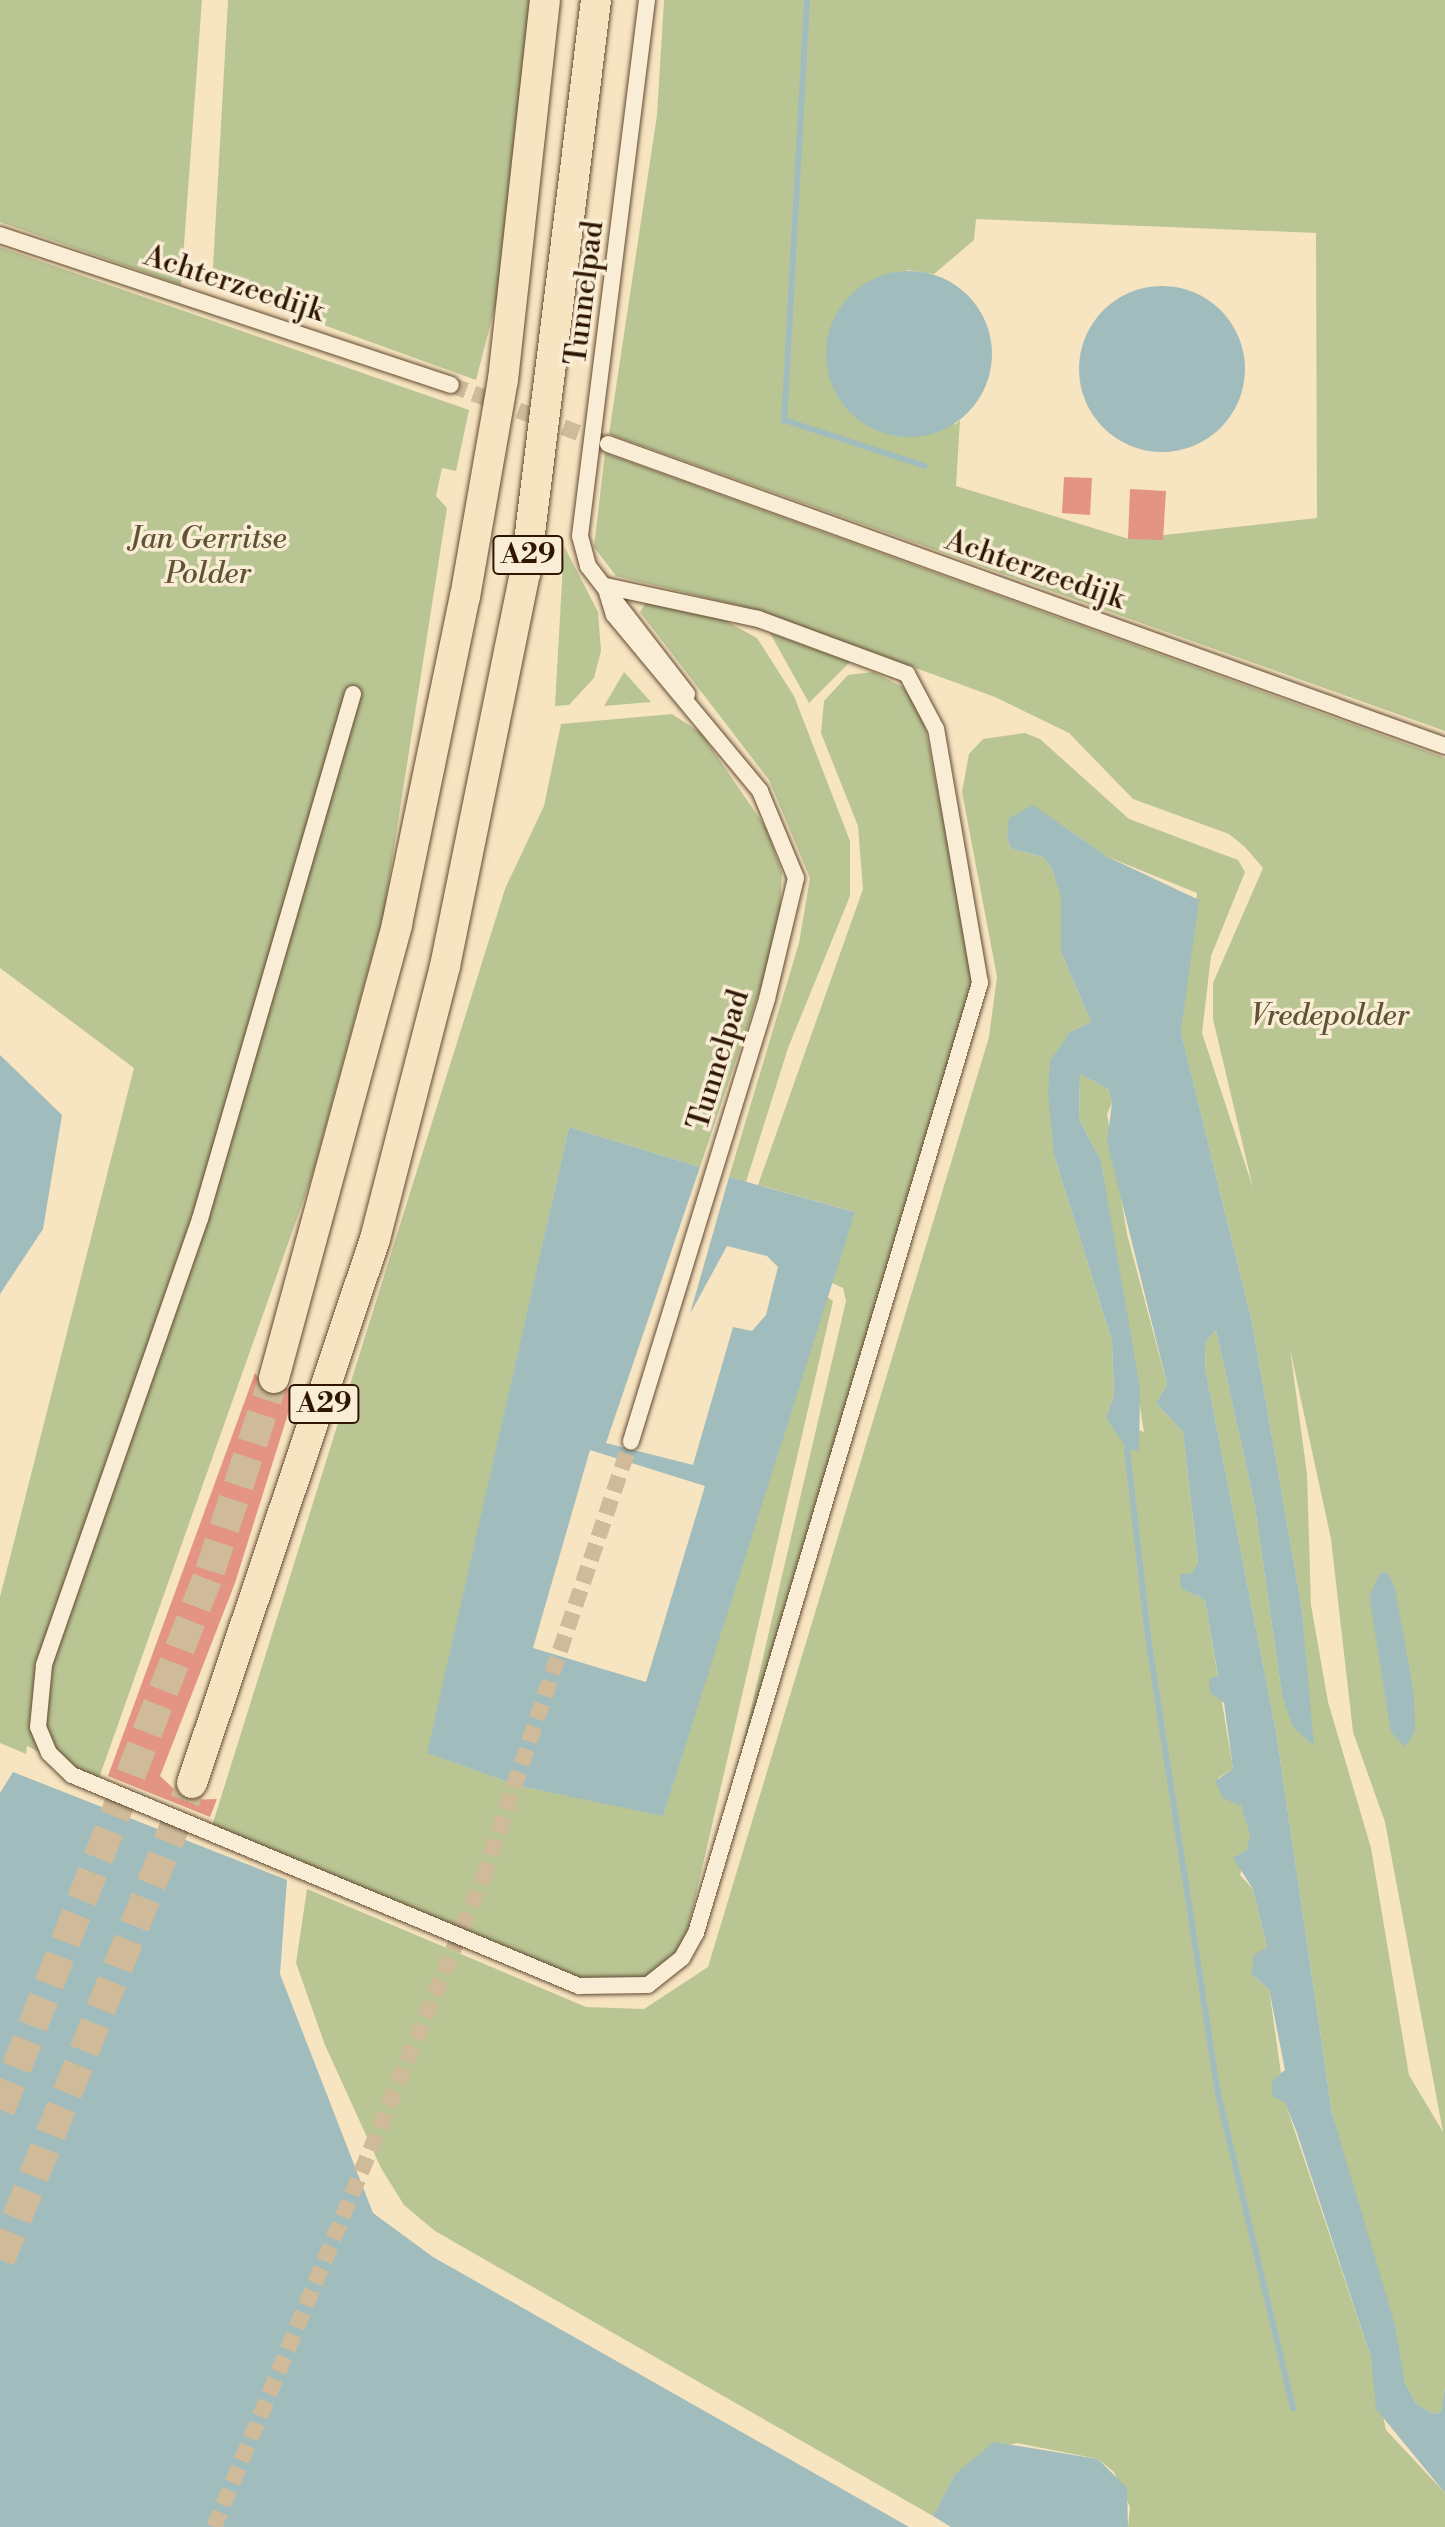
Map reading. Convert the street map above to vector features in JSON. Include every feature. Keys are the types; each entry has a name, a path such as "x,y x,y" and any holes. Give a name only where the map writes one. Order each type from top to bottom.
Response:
{"highway":[{"name":"A29","path":"274,1378 397,924 453,656 503,380 545,0"},
{"name":"A29","path":"192,1783 361,1284 445,966 525,574 596,0"}],"street":[{"name":"Tunnelpad","path":"631,1442 795,894 792,864 770,806 614,615 605,586 588,566 580,536 647,0"},
{"name":"Achterzeedijk","path":"0,235 451,385"},
{"name":"Achterzeedijk","path":"608,444 1445,746"},
{"path":"353,694 200,1219 44,1665 38,1727 49,1753 72,1775 579,1986 626,1990 665,1976 696,1933 980,983 936,729 907,674 697,602 605,586"}],"green space":[{"path":"0,0 202,0 181,285 0,222"},
{"path":"228,0 531,0 498,295 476,380 212,285"},
{"path":"664,0 1445,0 1445,731 609,434 657,115","holes":["976,219 1316,233 1317,518 1129,539 956,486 960,420 955,425 907,270 934,274 974,240"]},
{"name":"Jan Gerritse Polder","path":"0,247 469,410 456,471 442,468 436,496 447,508 384,912 312,1176 98,1781 27,1746 26,1754 0,1743 0,1597 134,1068 0,968"},
{"name":"Vredepolder","path":"605,453 1445,758 1445,2387 1441,2412 1433,2414 1416,2403 1405,2383 1332,2113 1276,1731 1205,1367 1206,1341 1216,1330 1254,1501 1282,1695 1313,1746 1302,1609 1252,1322 1181,1032 1197,893 1108,857 1047,815 1007,837 1011,849 1043,857 1053,871 1062,897 1061,952 1091,1022 1070,1032 1054,1155 1112,1341 1114,1394 1106,1418 1144,1432 1101,1161 1079,1119 1080,1074 1108,1089 1112,1103 1107,1114 1127,1234 1167,1384 1156,1403 1183,1432 1198,1562 1192,1574 1196,1596 1205,1599 1233,1769 1218,1778 1241,1806 1251,1834 1240,1875 1253,1889 1267,1947 1251,1974 1269,1989 1285,2102 1371,2358 1386,2430 1445,2493 1445,2527 1128,2527 1130,2507 1114,2472 1098,2459 1017,2443 986,2451 955,2474 933,2516 435,2231 404,2205 381,2168 325,2045 296,1963 307,1889 586,2007 644,2009 708,1967 989,1037 997,977 962,792 969,754 983,739 1025,733 1040,739 1129,819 1238,860 1245,872 1211,956 1202,1033 1253,1188 1213,1019 1213,983 1263,868 1245,847 1229,834 1133,799 1069,733 995,697 757,610 616,576 594,547","holes":["1290,1349 1331,1539 1353,1732 1385,1822 1443,2132 1409,2075 1371,1848 1328,1702 1311,1605 1307,1474"]},
{"path":"564,546 598,612 601,651 594,678 569,705 555,706"},
{"path":"646,603 713,614 757,638 794,696 850,841 850,896 788,1048 746,1182 729,1177 799,943 810,878 769,780 640,612"},
{"path":"770,633 850,662 809,703"},
{"path":"624,672 651,702 604,706"},
{"path":"873,672 903,687 923,716 974,979 734,1782 846,1301 843,1288 830,1282 855,1212 758,1185 863,889 858,826 821,733 824,701 848,675"},
{"path":"672,714 701,733 766,828 782,873 779,933 700,1167 569,1127 428,1753 519,1786 663,1815 826,1296 833,1301 683,1951 669,1971 604,1990 212,1826 505,889 544,806 561,724"}],"water":[{"path":"909,271 941,277 968,295 986,322 992,354 986,386 968,413 941,431 909,437 877,431 850,413 832,386 826,354 832,322 850,295 877,277"},
{"path":"1162,286 1194,292 1221,310 1239,337 1245,369 1239,401 1221,428 1194,446 1162,452 1130,446 1103,428 1085,401 1079,369 1085,337 1103,310 1130,292"},
{"path":"1033,805 1108,857 1199,900 1181,1032 1252,1322 1302,1609 1314,1746 1293,1727 1282,1695 1254,1501 1216,1330 1206,1341 1205,1367 1276,1731 1332,2113 1395,2325 1405,2383 1416,2403 1433,2414 1441,2412 1445,2387 1445,2493 1376,2409 1371,2358 1296,2130 1285,2103 1272,2096 1272,2081 1285,2070 1269,1989 1251,1974 1254,1955 1267,1947 1253,1889 1233,1858 1247,1850 1250,1834 1241,1806 1223,1798 1215,1781 1233,1769 1224,1703 1210,1692 1209,1679 1218,1676 1205,1600 1181,1588 1180,1574 1192,1573 1198,1562 1183,1432 1156,1403 1167,1384 1107,1142 1112,1103 1108,1089 1080,1074 1079,1119 1101,1161 1140,1388 1139,1451 1127,1449 1106,1418 1114,1394 1112,1341 1054,1155 1048,1094 1050,1061 1070,1032 1091,1022 1061,952 1061,897 1053,871 1043,857 1011,849 1007,837 1009,818"},
{"path":"0,1055 62,1115 43,1229 0,1294"},
{"path":"569,1127 700,1167 606,1443 693,1465 733,1327 752,1331 766,1315 778,1267 767,1256 727,1246 690,1314 729,1177 855,1212 663,1816 519,1786 427,1753","holes":["590,1450 705,1486 646,1682 533,1648"]},
{"path":"1380,1573 1388,1573 1395,1588 1414,1694 1415,1732 1405,1747 1391,1732 1369,1596"},
{"path":"13,1772 287,1880 280,1974 373,2213 433,2257 909,2527 0,2527 0,1793"},
{"path":"994,2442 1098,2459 1127,2488 1128,2527 951,2527 933,2516 955,2474"}],"building":[{"path":"1064,477 1092,478 1090,515 1062,513"},
{"path":"1130,489 1166,491 1163,540 1128,539"},
{"path":"255,1373 269,1395 297,1385 235,1583 160,1776 186,1800 217,1799 210,1817 108,1776"}],"waterway":[{"path":"807,0 784,420 925,466"},
{"path":"1127,1449 1148,1637 1217,2089 1293,2408"}],"tunnel":[{"path":"451,385 603,442"},
{"path":"0,2110 210,1571 274,1378"},
{"path":"214,2527 483,1878 631,1442"},
{"path":"0,2260 192,1783"}]}
